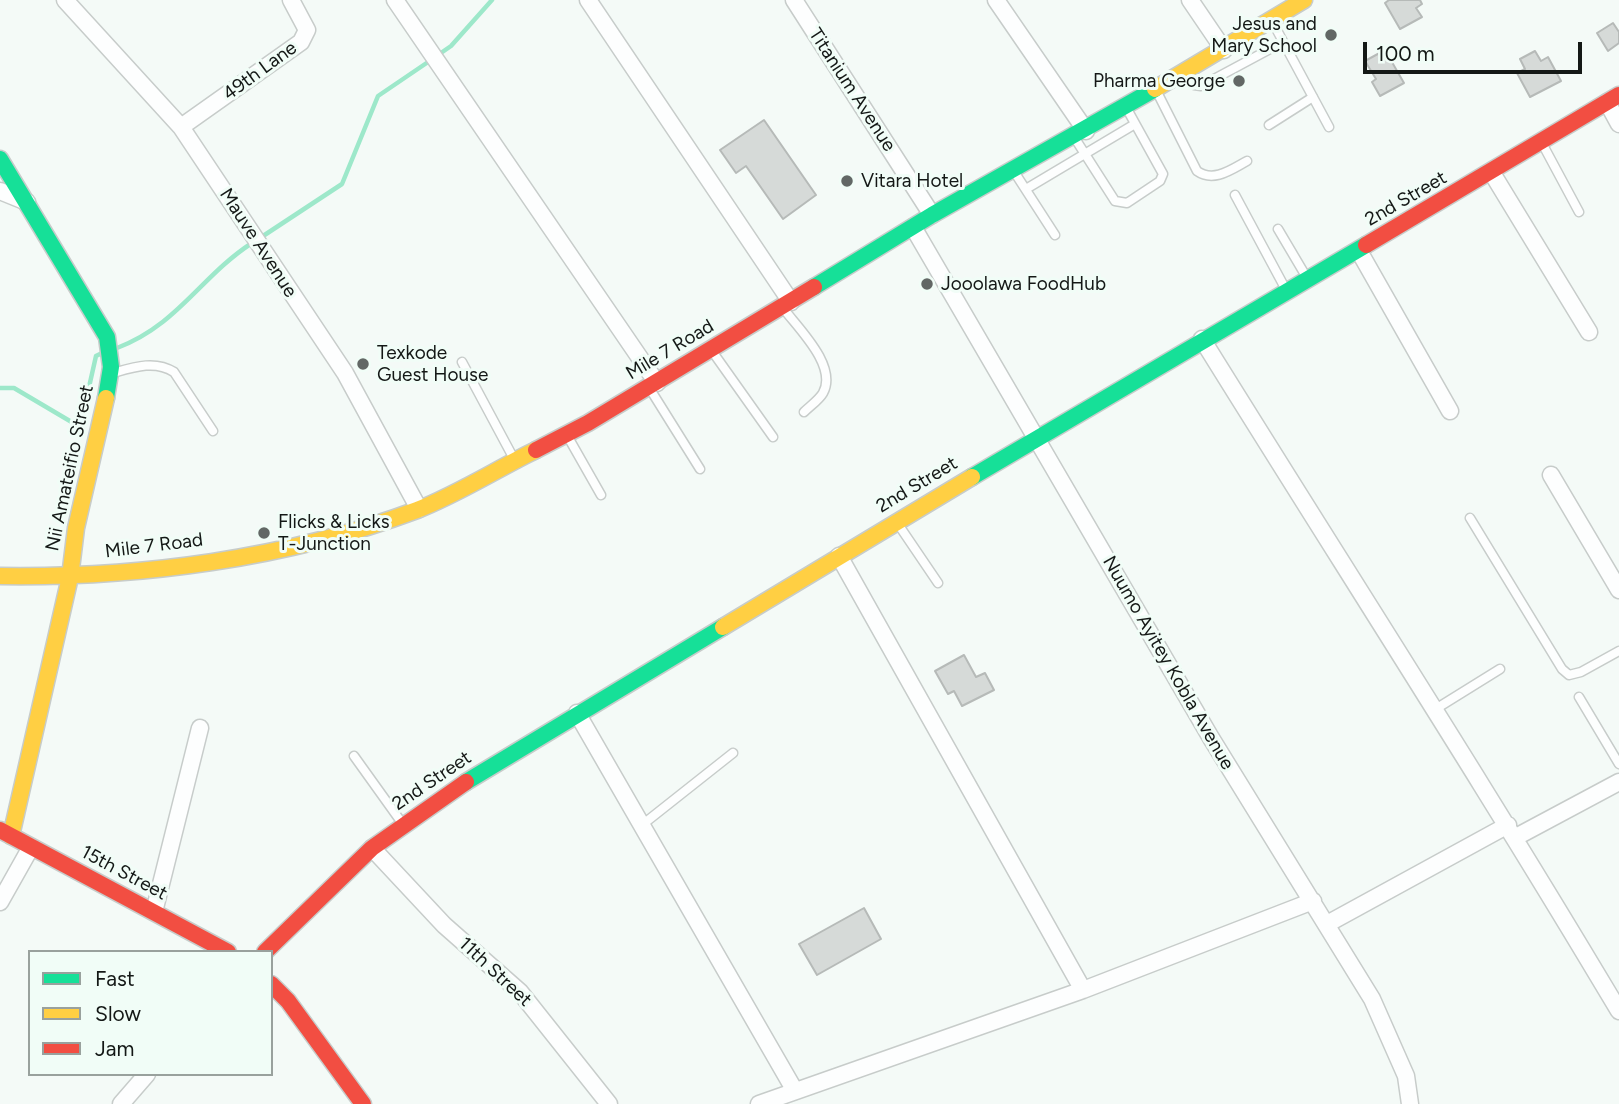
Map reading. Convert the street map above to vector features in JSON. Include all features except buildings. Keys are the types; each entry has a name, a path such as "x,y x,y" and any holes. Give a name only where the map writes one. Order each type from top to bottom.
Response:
{"street":[{"name":"Mauve Avenue","path":"65,0 181,127 245,222 265,257 345,373 419,509"},
{"name":"49th Lane","path":"181,127 301,41 307,30 291,0"},
{"path":"395,0 653,385"},
{"path":"589,0 786,304"},
{"name":"Titanium Avenue","path":"794,0 932,215"},
{"path":"996,0 1080,134"},
{"path":"1190,0 1224,50"},
{"name":"Mile 7 Road","path":"0,576 71,578 240,557 320,540 419,509 567,435 932,215 1126,108 1304,0"},
{"path":"1613,99 1619,124"},
{"name":"2nd Street","path":"267,950 372,848 469,780 1202,339 1359,251 1613,99"},
{"path":"0,159 107,337 110,370"},
{"path":"1492,173 1589,332"},
{"path":"0,191 27,202"},
{"name":"Nuumo Ayitey Kobla Avenue","path":"914,227 1211,738 1372,999 1406,1076 1410,1104"},
{"path":"1359,251 1450,411"},
{"path":"1202,339 1512,831 1619,1011"},
{"name":"Nii Amateifio Street","path":"6,833 71,578 76,528 110,370"},
{"path":"1551,475 1619,590"},
{"path":"839,556 1083,990"},
{"path":"577,713 795,1090"},
{"path":"154,912 200,728"},
{"path":"1327,925 1512,831 1619,782"},
{"name":"15th Street","path":"6,833 225,950"},
{"path":"0,902 31,847"},
{"name":"11th Street","path":"372,848 444,925 520,992 609,1104"},
{"path":"759,1104 1083,990 1313,901"},
{"path":"273,986 288,1001 363,1104"},
{"path":"121,1104 145,1076"}],"lane":[{"path":"1272,21 1329,127"},
{"path":"1185,73 1194,85 1201,86 1283,42"},
{"path":"1156,90 1197,171 1203,175 1219,175 1247,161"},
{"path":"1269,125 1313,97"},
{"path":"1080,134 1085,153 1115,201 1127,203 1160,181 1163,174 1126,108"},
{"path":"1026,189 1135,124"},
{"path":"1541,143 1579,212"},
{"path":"1051,150 1061,167"},
{"path":"1014,170 1055,235"},
{"path":"1235,195 1287,291"},
{"path":"1278,229 1308,280"},
{"path":"786,304 820,358 827,376 822,396 804,412"},
{"path":"712,350 773,437"},
{"path":"462,362 515,462"},
{"path":"110,370 165,366 174,372 213,431"},
{"path":"653,385 700,469"},
{"path":"567,435 601,495"},
{"path":"1470,518 1562,669 1569,675 1581,673 1619,652"},
{"path":"897,522 938,583"},
{"path":"1434,710 1500,669"},
{"path":"1579,697 1619,764"},
{"path":"642,825 733,753"},
{"path":"354,756 404,825"}],"waterway":[{"path":"438,55 451,46 492,0"},
{"path":"260,238 342,184 378,96 431,60"},
{"path":"117,348 157,327 218,270 252,243"},
{"path":"0,388 14,388 80,427 96,356 102,353"}],"traffic: fast":[{"path":"814,287 932,215 1155,89"},
{"path":"0,159 107,337 111,367 106,398"},
{"path":"972,477 1366,245"},
{"path":"466,782 723,627"}],"traffic: slow":[{"path":"1155,89 1304,0"},
{"path":"11,836 70,577 76,528 106,398"},
{"path":"0,576 52,576 158,569 264,553 316,541 367,527 432,504 536,450"},
{"path":"723,627 972,477"}],"traffic: jam":[{"path":"1366,245 1619,95"},
{"path":"536,450 588,423 814,287"},
{"path":"267,950 372,848 466,782"},
{"path":"0,830 224,950"},
{"path":"273,986 288,1001 363,1104"}],"place":[{"name":"Jesus and Mary School","path":"1331,35"},
{"name":"Pharma George","path":"1239,81"},
{"name":"Vitara Hotel","path":"847,181"},
{"name":"Jooolawa FoodHub","path":"927,284"},
{"name":"Texkode Guest House","path":"363,364"},
{"name":"Flicks & Licks T-Junction","path":"264,533"}]}
